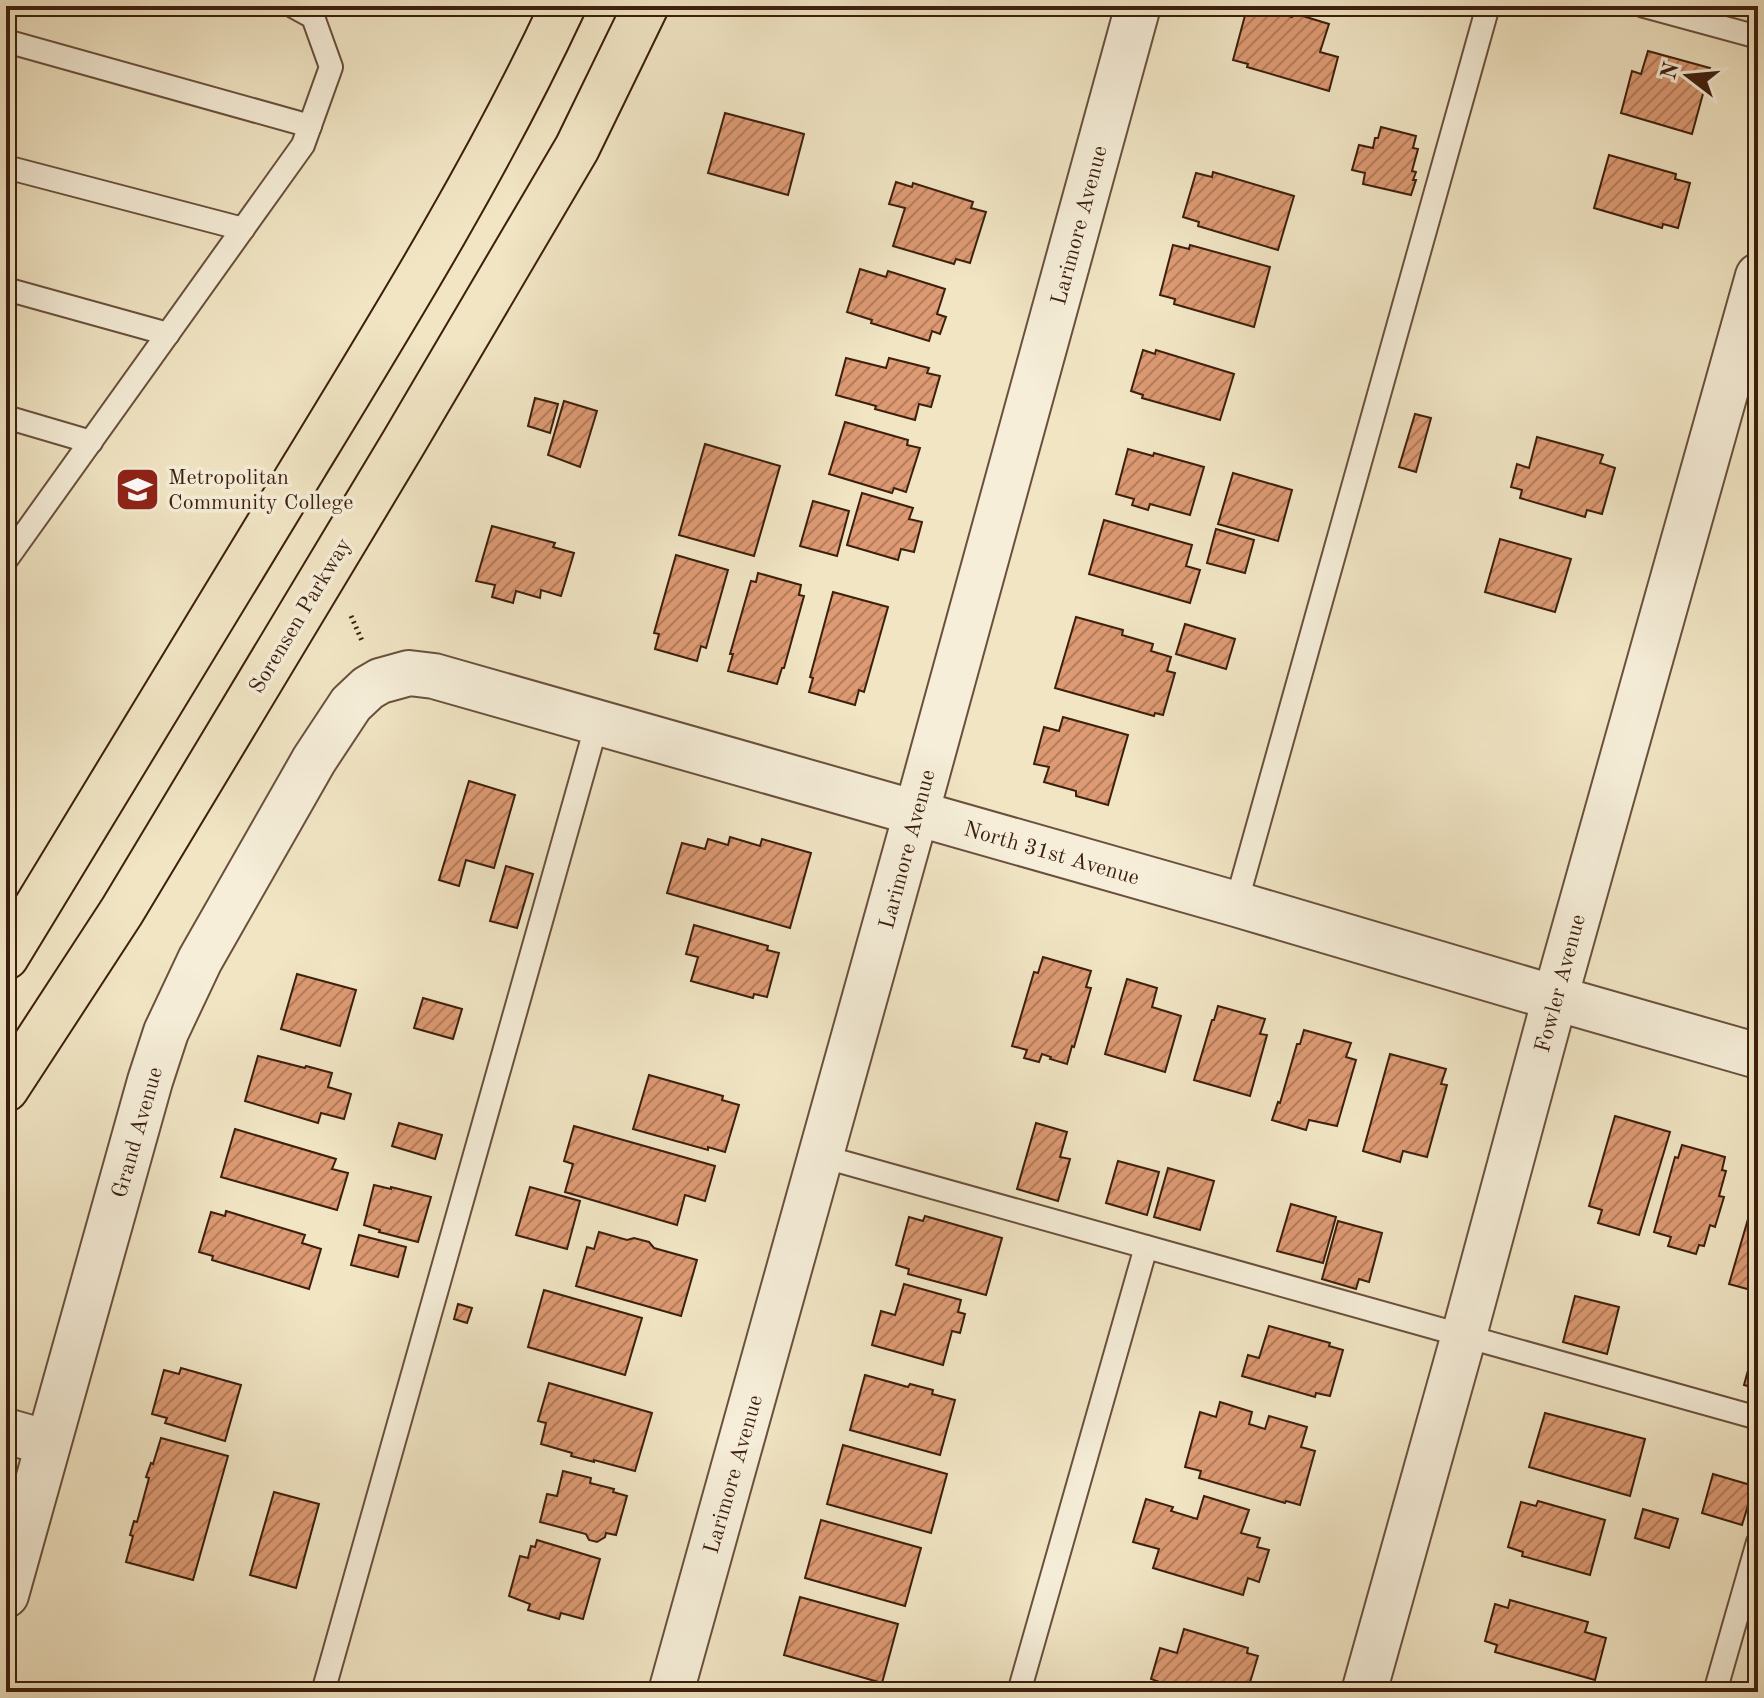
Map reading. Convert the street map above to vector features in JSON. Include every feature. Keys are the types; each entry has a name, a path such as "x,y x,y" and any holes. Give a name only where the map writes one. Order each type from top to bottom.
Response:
{"main road":[{"path":"6,957 445,231 538,60 563,6"},
{"name":"Sorensen Parkway","path":"6,1089 122,911 404,442 577,148 646,6"}],"street":[{"name":"Larimore Avenue","path":"671,1692 1138,6"},
{"name":"Fowler Avenue","path":"1364,1692 1758,276"},
{"name":"North 31st Avenue","path":"351,704 380,681 409,673 434,676 1758,1056"},
{"name":"Grand Avenue","path":"6,1595 166,1032 200,960 314,760 351,704"},
{"path":"6,1431 48,1443"}],"lane":[{"path":"9,550 91,442 303,145 331,67 313,17 293,6"},
{"path":"1236,904 1488,6"},
{"path":"1644,6 1758,37"},
{"path":"6,41 310,126"},
{"path":"6,167 243,229"},
{"path":"6,289 168,334"},
{"path":"6,417 91,442"},
{"path":"323,1692 597,723"},
{"path":"821,1156 1758,1418"},
{"path":"1019,1692 1146,1247"},
{"path":"1715,1692 1758,1542"}],"building":[{"path":"1247,8 1292,17 1293,13 1329,24 1320,52 1338,57 1329,91 1233,60"},
{"path":"1648,51 1710,68 1692,134 1621,113 1632,71 1641,74"},
{"path":"725,113 804,134 788,195 708,173"},
{"path":"1381,127 1416,136 1413,148 1418,149 1412,171 1416,172 1413,180 1416,180 1411,195 1363,184 1365,173 1352,170 1359,145 1373,148"},
{"path":"1609,155 1676,174 1675,179 1690,183 1678,228 1663,224 1662,228 1594,208"},
{"path":"1213,172 1294,196 1278,250 1198,226 1199,222 1183,217 1196,173 1212,177"},
{"path":"896,182 912,187 913,183 973,202 971,208 986,212 970,263 956,259 954,264 893,246 905,208 889,204"},
{"path":"1173,245 1189,249 1190,245 1270,267 1254,327 1174,304 1175,299 1160,295"},
{"path":"860,269 886,277 888,271 945,289 937,314 946,317 940,334 932,331 929,341 847,312"},
{"path":"1143,350 1155,354 1156,350 1234,374 1220,420 1142,398 1143,395 1131,391"},
{"path":"846,358 886,368 889,358 929,368 927,373 940,376 931,407 919,404 915,420 836,395"},
{"path":"535,398 558,404 550,433 528,426"},
{"path":"564,401 597,411 580,467 548,455"},
{"path":"1415,414 1431,418 1416,472 1399,467"},
{"path":"845,422 908,440 907,445 920,448 906,492 894,488 892,493 829,474"},
{"path":"1537,437 1603,455 1600,463 1615,468 1602,514 1587,510 1585,517 1520,498 1522,490 1511,487 1517,464 1529,468"},
{"path":"705,444 780,466 754,556 679,535"},
{"path":"1128,449 1204,467 1190,515 1150,504 1148,510 1132,505 1134,499 1116,494"},
{"path":"1233,473 1292,490 1278,541 1218,524"},
{"path":"862,493 913,508 909,519 922,522 914,552 901,549 898,560 847,545"},
{"path":"813,501 849,511 837,556 800,546"},
{"path":"1104,520 1192,545 1186,566 1200,570 1190,603 1089,574"},
{"path":"492,526 555,543 553,547 574,553 561,596 541,590 540,598 516,591 513,603 492,597 495,585 476,581"},
{"path":"1216,529 1254,540 1245,573 1207,563"},
{"path":"1500,539 1571,559 1555,612 1485,592"},
{"path":"676,555 728,570 706,648 701,646 697,661 655,649 659,634 654,633"},
{"path":"758,573 801,585 799,595 804,596 777,684 728,671 751,581 756,582"},
{"path":"833,592 888,607 864,692 859,690 855,705 809,692 813,678 810,677"},
{"path":"1076,617 1123,630 1122,635 1153,644 1151,651 1171,657 1167,671 1175,673 1163,715 1155,713 1154,716 1055,688"},
{"path":"1185,624 1235,639 1226,669 1176,654"},
{"path":"1063,717 1128,735 1108,805 1044,782 1049,767 1034,764 1044,727 1059,731"},
{"path":"469,781 515,795 494,868 466,860 459,886 439,880"},
{"path":"730,837 760,846 762,839 811,853 790,928 667,893 682,843 705,849 708,839 728,845"},
{"path":"506,866 533,874 517,928 490,921"},
{"path":"694,925 768,946 767,950 779,953 767,997 754,994 753,998 691,981 698,957 686,954"},
{"path":"1043,957 1091,971 1086,987 1091,988 1067,1064 1042,1054 1039,1062 1024,1058 1027,1050 1012,1046 1034,972 1038,973"},
{"path":"297,974 356,990 340,1046 281,1029"},
{"path":"1127,979 1157,988 1152,1007 1181,1016 1165,1072 1105,1054"},
{"path":"423,998 462,1009 453,1039 414,1028"},
{"path":"1218,1006 1265,1019 1260,1034 1267,1035 1250,1096 1194,1080"},
{"path":"1304,1030 1351,1043 1346,1057 1356,1060 1337,1126 1309,1120 1306,1130 1272,1120"},
{"path":"1390,1054 1446,1069 1441,1084 1447,1085 1427,1157 1403,1151 1400,1162 1363,1151"},
{"path":"258,1056 332,1073 328,1087 351,1094 344,1119 321,1113 318,1123 245,1101"},
{"path":"649,1075 723,1096 722,1100 739,1105 725,1152 633,1129"},
{"path":"1615,1116 1670,1132 1639,1235 1598,1223 1602,1210 1589,1206"},
{"path":"399,1123 442,1135 435,1159 392,1146"},
{"path":"1036,1123 1067,1132 1060,1157 1070,1159 1058,1201 1017,1189"},
{"path":"574,1126 715,1166 705,1201 685,1195 677,1225 565,1192 573,1164 564,1161"},
{"path":"235,1129 336,1159 332,1169 348,1173 337,1210 221,1177"},
{"path":"1682,1145 1725,1157 1722,1170 1726,1171 1719,1196 1724,1197 1715,1227 1710,1225 1704,1246 1699,1245 1696,1254 1668,1246 1671,1237 1654,1232 1675,1157 1678,1158"},
{"path":"1118,1161 1159,1172 1147,1215 1106,1203"},
{"path":"1168,1168 1214,1181 1200,1230 1154,1217"},
{"path":"374,1185 431,1197 418,1242 364,1225"},
{"path":"1758,1185 1758,1292 1729,1284"},
{"path":"530,1187 580,1201 567,1249 516,1235"},
{"path":"1291,1204 1336,1217 1323,1263 1277,1251"},
{"path":"226,1211 305,1235 302,1243 321,1249 309,1289 212,1260 213,1256 199,1252 211,1212 225,1216"},
{"path":"925,1216 1002,1238 986,1295 908,1274 909,1269 896,1265 909,1217 923,1221"},
{"path":"1338,1221 1382,1233 1369,1282 1359,1279 1356,1289 1322,1279"},
{"path":"599,1232 649,1242 654,1248 697,1260 681,1316 576,1286 587,1247 594,1249"},
{"path":"359,1235 406,1247 398,1277 351,1265"},
{"path":"904,1284 961,1300 958,1312 965,1314 960,1333 952,1331 943,1365 872,1345 881,1311 895,1315"},
{"path":"544,1290 642,1318 625,1375 528,1347"},
{"path":"1575,1296 1619,1307 1607,1354 1563,1342"},
{"path":"458,1304 472,1308 467,1323 454,1319"},
{"path":"1269,1326 1330,1343 1329,1346 1343,1350 1330,1396 1316,1393 1315,1397 1242,1376 1248,1355 1259,1358"},
{"path":"1758,1334 1758,1389 1744,1385"},
{"path":"181,1368 241,1385 225,1441 165,1423 167,1418 152,1414 164,1370 179,1374"},
{"path":"865,1375 908,1387 910,1384 933,1390 932,1394 955,1400 940,1455 850,1430"},
{"path":"549,1383 652,1413 635,1471 571,1456 572,1453 541,1444 546,1423 538,1421"},
{"path":"1220,1402 1252,1412 1249,1424 1265,1429 1269,1416 1307,1427 1301,1447 1315,1451 1300,1505 1199,1478 1201,1471 1185,1467 1200,1412 1216,1417"},
{"path":"1545,1413 1645,1439 1630,1496 1529,1467"},
{"path":"161,1438 228,1456 193,1580 126,1562 133,1536 130,1535 134,1521 137,1522 149,1478 146,1477"},
{"path":"843,1445 947,1474 931,1533 827,1504"},
{"path":"563,1471 591,1478 590,1483 627,1496 616,1535 606,1533 597,1542 589,1540 586,1534 540,1522 547,1494 557,1496"},
{"path":"1713,1474 1754,1486 1742,1525 1702,1513"},
{"path":"274,1492 319,1504 296,1588 250,1575"},
{"path":"1204,1496 1249,1510 1241,1533 1260,1538 1257,1547 1269,1550 1259,1582 1248,1578 1243,1595 1153,1568 1159,1549 1133,1542 1146,1499 1173,1507 1171,1511 1197,1519"},
{"path":"1538,1501 1605,1520 1590,1575 1522,1556 1523,1552 1508,1547 1521,1502 1536,1506"},
{"path":"1643,1509 1678,1519 1669,1548 1635,1538"},
{"path":"821,1520 921,1548 905,1606 805,1578"},
{"path":"537,1540 600,1559 583,1619 561,1613 559,1619 528,1610 530,1604 509,1596 520,1556 528,1558 531,1546 535,1547"},
{"path":"800,1597 898,1624 882,1683 784,1655"},
{"path":"1510,1600 1588,1622 1585,1632 1606,1638 1595,1680 1495,1652 1497,1645 1485,1641 1495,1604 1508,1608"},
{"path":"1184,1629 1248,1648 1247,1653 1258,1656 1247,1692 1187,1692 1151,1679 1160,1648 1177,1653"}],"place":[{"name":"Metropolitan Community College","path":"137,489"}]}
